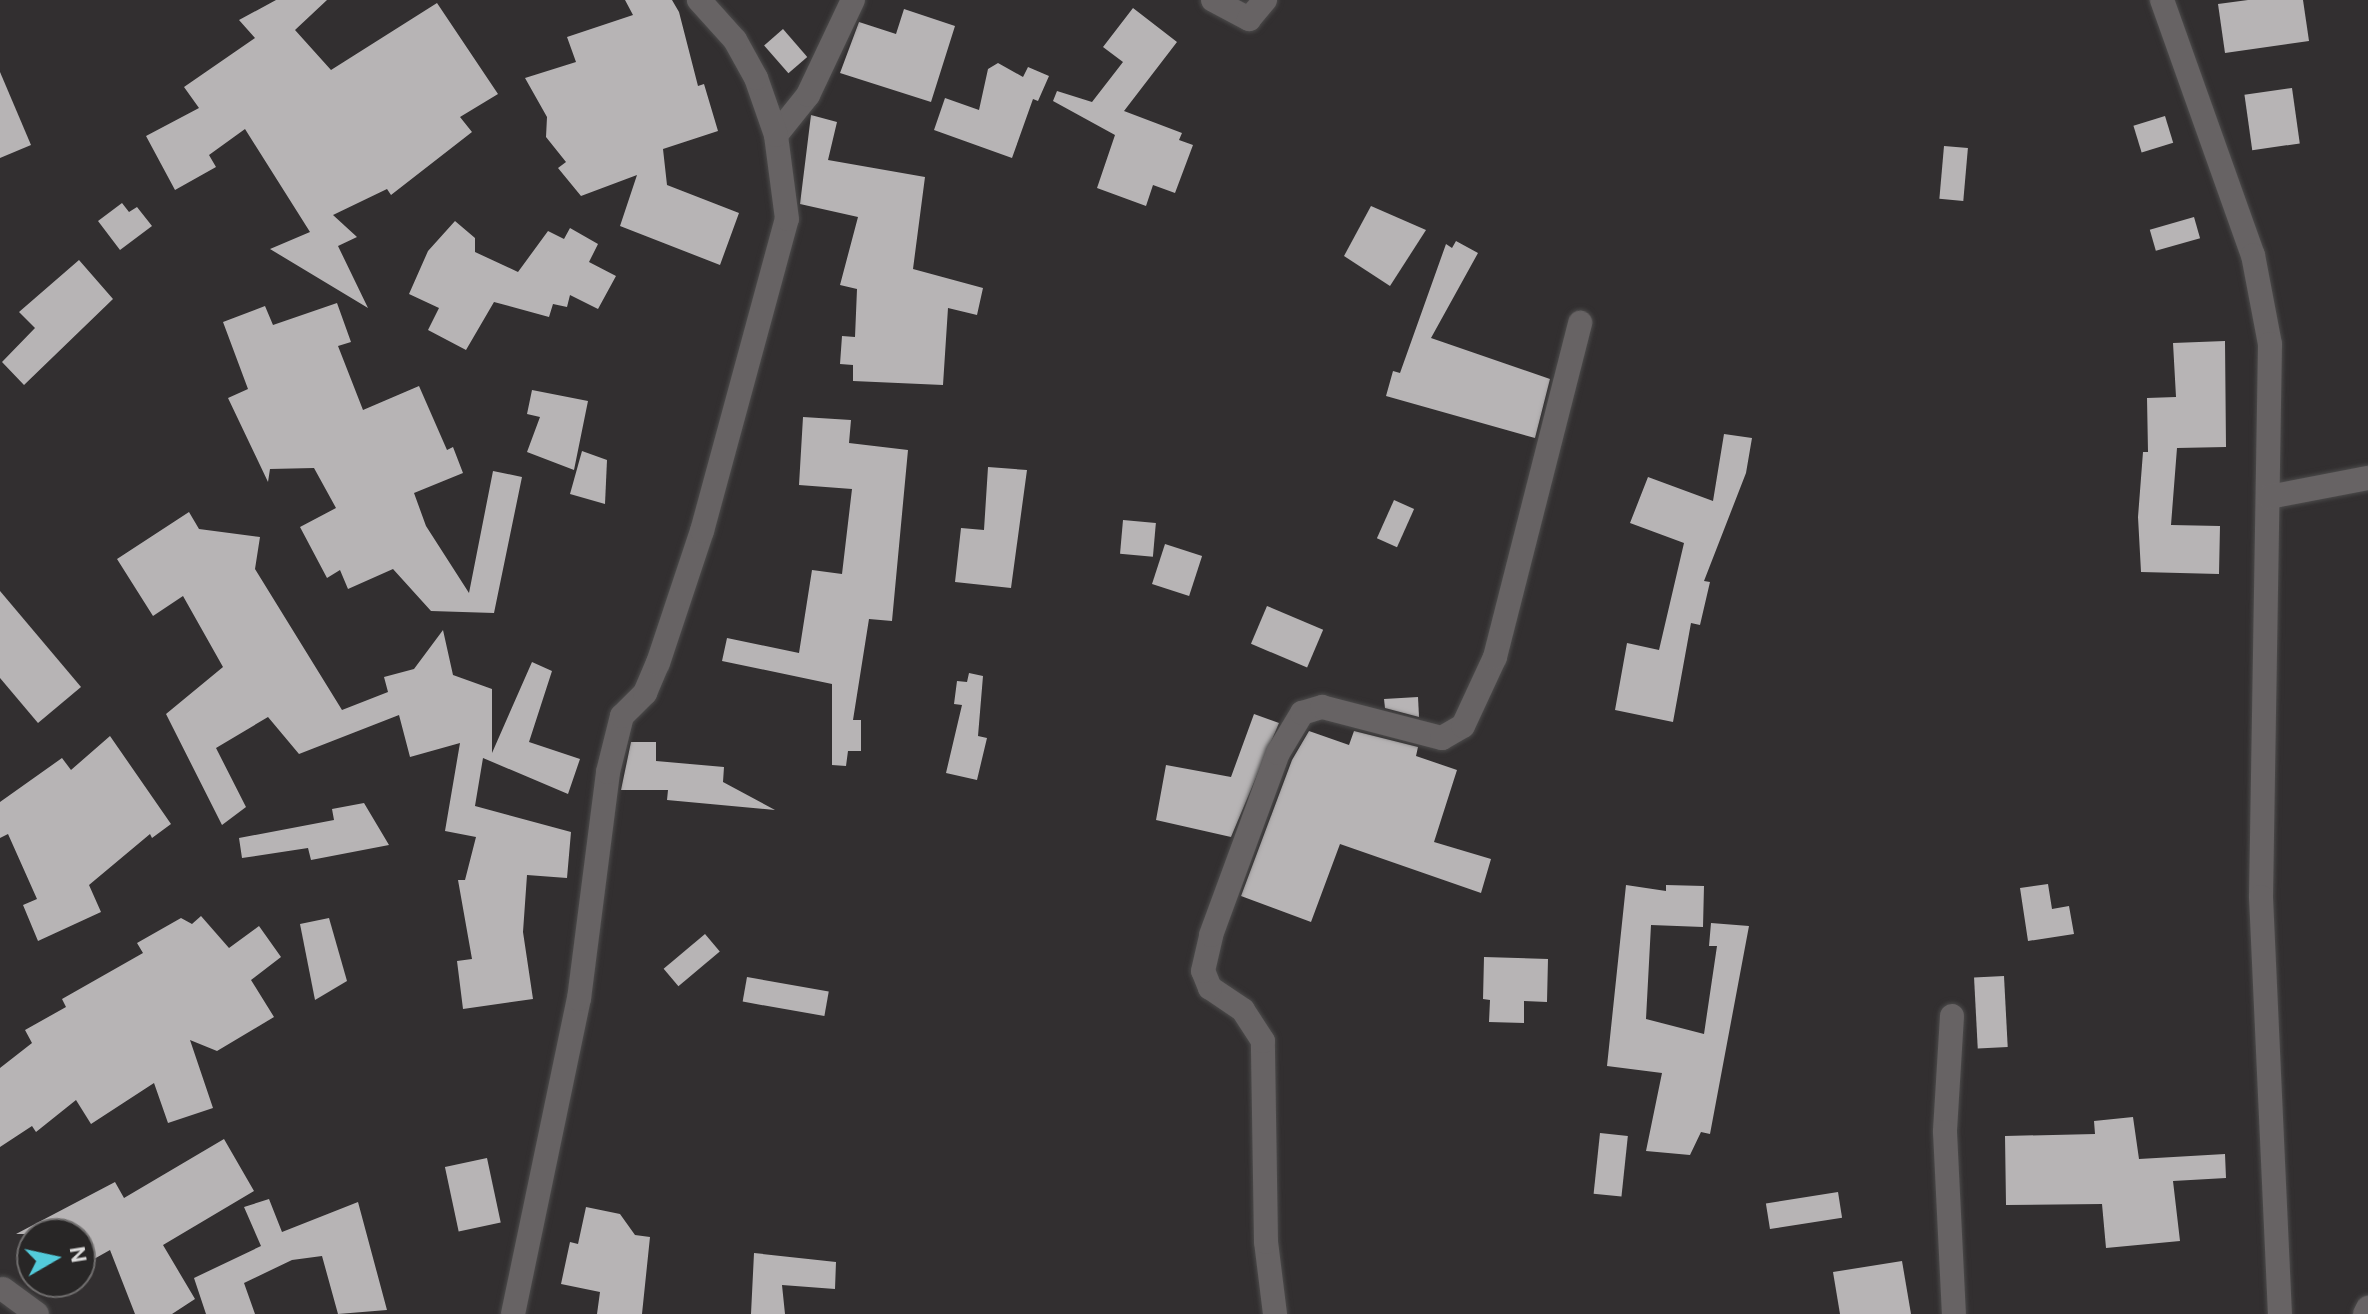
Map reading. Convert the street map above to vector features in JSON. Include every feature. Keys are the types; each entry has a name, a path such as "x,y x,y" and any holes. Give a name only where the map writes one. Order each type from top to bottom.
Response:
{"street":[{"path":"513,1314 579,999 608,772 622,716 645,693 658,663 702,531 787,219 776,135 735,40 699,0"},
{"path":"776,135 808,95 853,0"},
{"path":"1213,0 1249,19 1265,0"},
{"path":"2162,0 2256,269 2270,344 2261,897 2280,1314"},
{"path":"1275,1314 1266,1242 1263,1041 1243,1010 1210,988 1203,971 1211,935 1278,753 1302,713 1322,707 1442,738 1463,726 1495,657 1580,323"},
{"path":"2269,497 2368,478"},
{"path":"1952,1016 1945,1132 1954,1314"},
{"path":"3,1289 37,1314"},
{"path":"2365,1314 2368,1308"}],"building":[{"path":"276,0 327,0 295,30 331,70 437,3 498,94 460,117 472,132 391,195 387,189 333,215 357,237 338,246 368,308 270,249 310,232 245,129 209,155 216,167 175,190 146,136 199,108 184,87 255,38 239,20"},
{"path":"625,0 672,0 679,12 698,86 704,84 718,131 663,149 667,185 739,213 720,265 620,226 637,175 581,196 558,168 566,162 546,137 547,117 525,78 576,62 567,37 633,15"},
{"path":"2248,0 2303,0 2309,41 2225,53 2218,4"},
{"path":"1133,8 1177,42 1124,111 1182,133 1179,140 1193,145 1175,193 1153,185 1146,206 1097,188 1115,135 1053,101 1057,91 1092,102 1123,62 1103,47"},
{"path":"904,9 955,26 931,102 840,73 859,22 896,34"},
{"path":"783,29 807,57 788,73 764,45"},
{"path":"998,63 1023,77 1028,67 1049,76 1038,101 1033,99 1012,158 934,130 945,98 979,110 988,69"},
{"path":"0,72 31,145 0,158"},
{"path":"2292,88 2300,143 2252,150 2244,95"},
{"path":"811,115 837,122 828,160 925,177 913,269 983,288 977,315 948,308 943,385 853,381 853,365 840,364 842,336 855,337 857,289 840,285 858,217 800,204"},
{"path":"2165,116 2173,143 2142,152 2133,126"},
{"path":"1944,146 1968,148 1963,201 1939,199"},
{"path":"122,203 129,212 137,207 152,226 120,250 98,221"},
{"path":"1371,206 1426,230 1390,286 1344,256"},
{"path":"2194,217 2200,238 2156,251 2150,230"},
{"path":"455,221 475,238 475,252 518,272 548,231 564,239 570,228 598,244 589,262 616,276 598,309 570,295 567,307 553,304 549,317 494,302 466,350 428,330 439,308 409,294 428,251"},
{"path":"1456,241 1478,253 1431,338 1550,379 1535,438 1386,396 1393,371 1400,373 1446,244 1452,248"},
{"path":"79,260 113,299 24,385 2,362 35,328 19,312"},
{"path":"337,303 351,342 338,346 363,410 419,386 447,450 453,447 463,473 414,493 426,526 469,593 493,471 522,477 494,613 431,611 393,569 348,589 340,570 327,578 300,527 336,508 314,468 270,469 268,482 228,398 248,389 223,322 265,306 273,325"},
{"path":"2225,341 2226,447 2177,448 2171,525 2220,526 2219,574 2141,572 2138,517 2143,452 2148,452 2147,398 2176,397 2173,343"},
{"path":"532,390 588,401 574,470 527,452 540,417 527,414"},
{"path":"803,417 851,420 849,443 908,450 892,621 869,619 853,720 861,720 861,751 848,751 846,766 832,765 832,684 722,661 727,638 799,653 812,570 842,574 852,489 799,485"},
{"path":"1724,434 1752,438 1746,473 1704,581 1710,582 1700,625 1691,623 1673,722 1615,710 1627,643 1659,650 1684,543 1630,523 1648,477 1713,501"},
{"path":"582,451 607,460 605,504 570,494"},
{"path":"988,467 1027,470 1011,588 955,582 961,528 984,530"},
{"path":"1394,500 1414,509 1397,547 1377,538"},
{"path":"189,512 199,529 260,537 255,569 342,710 388,692 384,677 414,669 443,630 453,675 492,689 492,753 532,662 552,671 529,742 580,759 568,794 483,758 475,806 571,832 567,878 527,875 523,932 533,999 463,1009 457,961 472,959 458,880 465,880 476,837 445,831 460,743 410,757 399,715 299,754 268,717 216,748 246,807 222,825 166,714 223,667 183,596 153,616 117,559"},
{"path":"1123,520 1156,523 1153,557 1120,554"},
{"path":"1165,544 1202,556 1189,596 1152,584"},
{"path":"0,591 81,687 38,723 0,678"},
{"path":"1267,606 1323,630 1307,668 1251,644"},
{"path":"969,673 983,676 978,736 987,738 977,780 946,773 962,705 954,704 957,681 967,682"},
{"path":"1418,697 1419,717 1385,708 1384,699"},
{"path":"1254,714 1279,723 1231,837 1156,820 1166,765 1231,777"},
{"path":"1309,731 1349,745 1354,731 1418,747 1416,756 1457,770 1434,842 1491,859 1481,893 1340,844 1311,922 1241,896 1292,760"},
{"path":"110,736 171,824 152,838 150,834 89,885 101,912 38,941 23,905 37,899 8,834 0,838 0,802 62,758 71,770"},
{"path":"631,742 656,742 656,761 724,767 723,782 775,810 667,800 668,790 621,790"},
{"path":"364,803 389,845 311,860 308,848 242,858 239,838 334,820 332,809"},
{"path":"2048,884 2052,909 2069,906 2074,934 2028,941 2020,888"},
{"path":"1626,885 1666,891 1666,885 1704,886 1703,927 1651,925 1646,1019 1704,1034 1717,946 1709,946 1711,923 1749,926 1710,1134 1701,1132 1690,1155 1646,1151 1662,1073 1607,1066"},
{"path":"201,916 229,948 259,926 281,957 251,980 274,1017 217,1051 190,1040 213,1108 168,1123 154,1083 91,1124 76,1100 36,1132 32,1126 0,1147 0,1068 32,1043 25,1030 66,1007 62,999 143,953 137,943 181,918 192,924"},
{"path":"329,918 347,981 315,1000 300,924"},
{"path":"705,934 720,952 678,986 664,969"},
{"path":"1484,957 1548,959 1547,1002 1524,1001 1524,1023 1489,1022 1490,1000 1483,999"},
{"path":"2004,976 2008,1047 1978,1048 1974,978"},
{"path":"747,977 829,991 824,1016 743,1002"},
{"path":"2133,1117 2139,1159 2225,1154 2226,1178 2173,1181 2180,1241 2106,1248 2102,1204 2006,1205 2005,1136 2095,1134 2094,1121"},
{"path":"1600,1133 1628,1136 1621,1197 1594,1194"},
{"path":"224,1139 254,1191 163,1245 195,1299 172,1314 135,1314 110,1250 96,1258 96,1218 46,1218 115,1182 124,1198"},
{"path":"487,1158 501,1223 459,1231 445,1167"},
{"path":"1838,1192 1842,1218 1770,1229 1766,1203"},
{"path":"269,1199 282,1232 358,1202 387,1310 338,1314 322,1256 292,1260 244,1283 255,1314 206,1314 194,1278 261,1246 244,1207"},
{"path":"586,1207 620,1214 635,1235 650,1237 642,1314 597,1314 600,1292 561,1284 570,1242 578,1244"},
{"path":"754,1253 836,1262 835,1289 782,1285 785,1314 751,1314"},
{"path":"1902,1261 1911,1314 1840,1314 1833,1272"}]}
